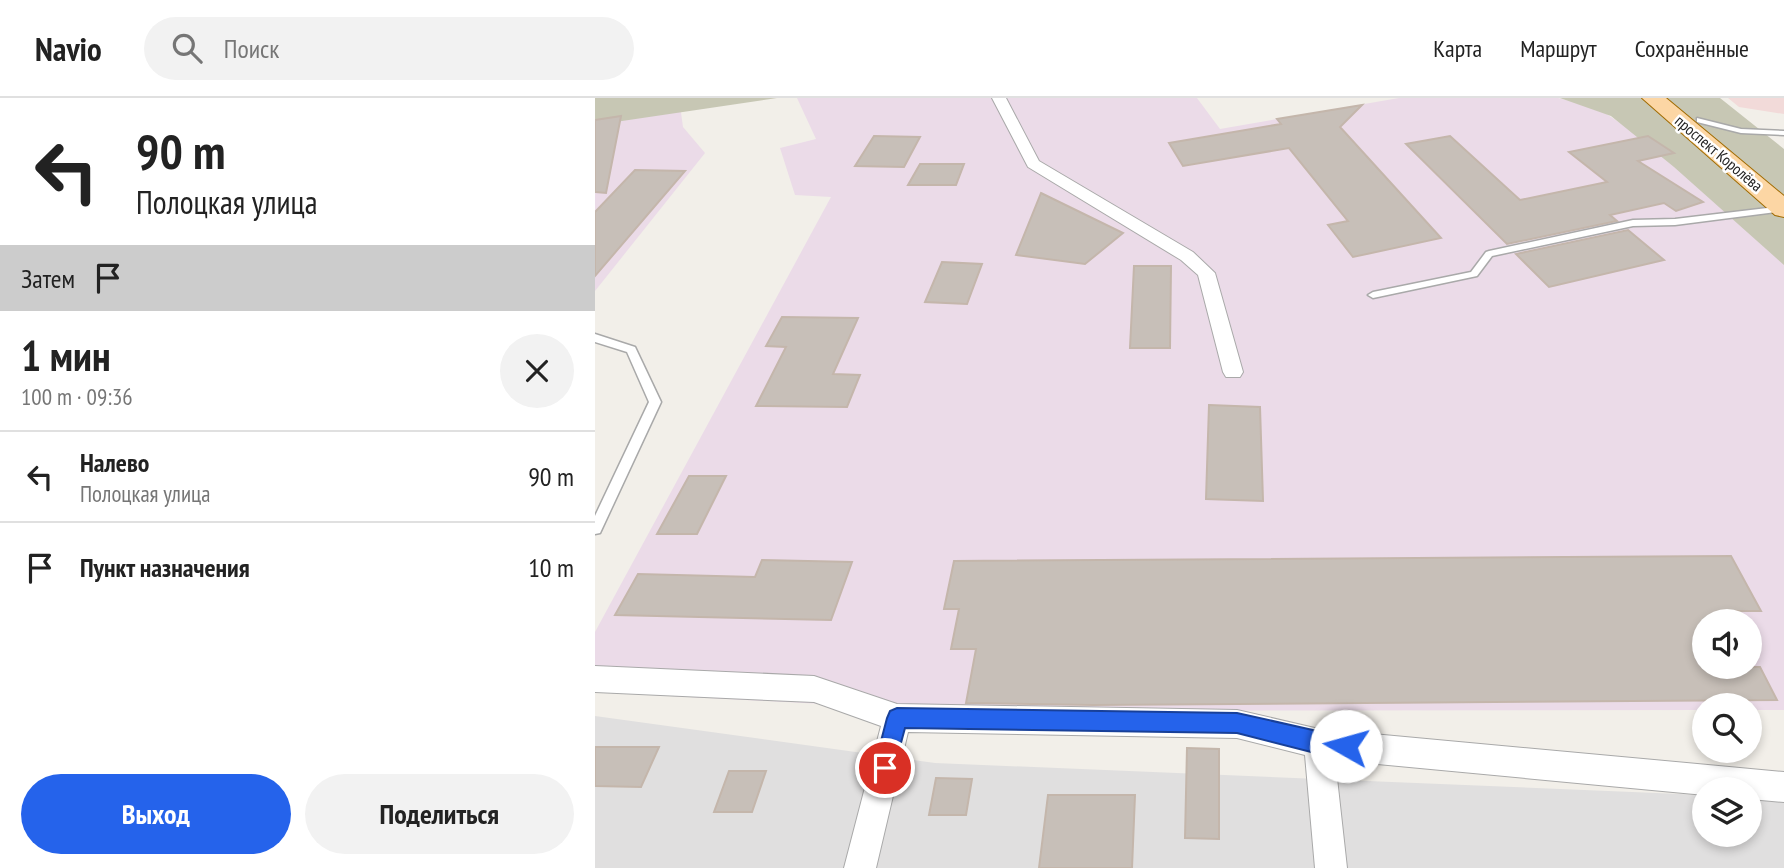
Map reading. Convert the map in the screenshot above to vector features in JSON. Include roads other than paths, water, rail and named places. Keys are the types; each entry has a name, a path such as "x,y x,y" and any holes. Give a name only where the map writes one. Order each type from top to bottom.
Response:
{"main road":[{"name":"проспект Королёва","path":"1653,98 1784,209"},
{"name":"проспект Королёва","path":"1673,98 1784,191"}],"street":[{"path":"999,98 1033,164 1187,256 1206,273 1233,372"},
{"path":"595,679 814,689 897,718 1237,723 1319,744 1784,787"},
{"path":"860,868 897,718"},
{"path":"1319,744 1331,868"}],"lane":[{"path":"1700,120 1741,131 1784,133"},
{"path":"1373,295 1474,274 1489,254 1633,223 1675,222 1784,209"},
{"path":"595,338 631,350 655,402 595,528"}]}
